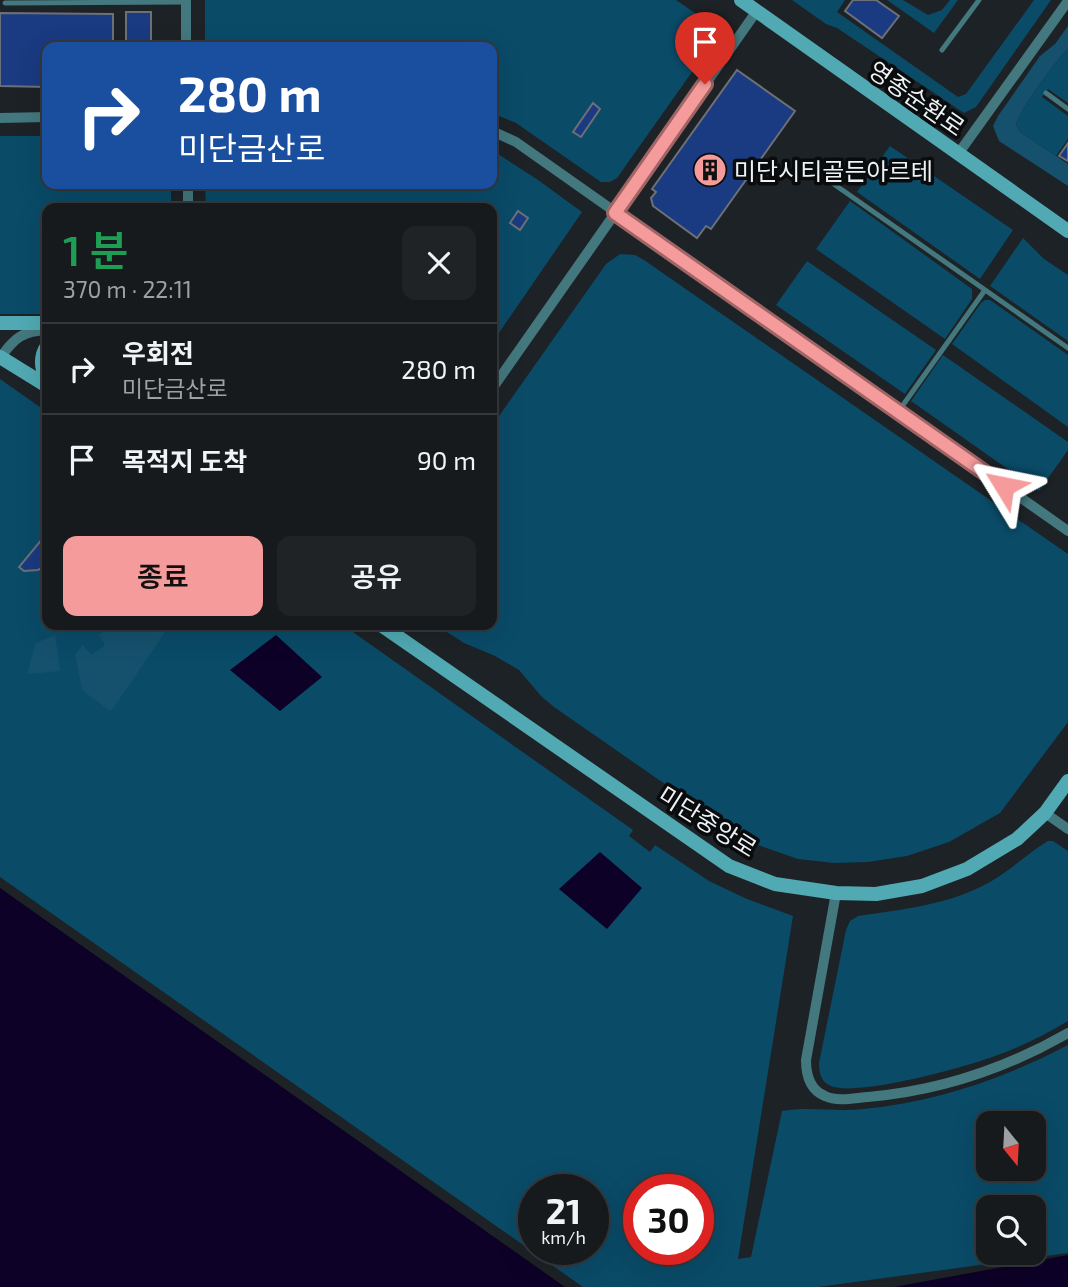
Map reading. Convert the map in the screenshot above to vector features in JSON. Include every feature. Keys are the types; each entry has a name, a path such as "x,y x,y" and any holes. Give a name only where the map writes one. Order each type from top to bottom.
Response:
{"street":[{"name":"영종순환로","path":"741,0 1068,231"},
{"path":"186,1 186,42"},
{"path":"958,154 1068,1"},
{"path":"497,381 756,12"},
{"path":"0,118 42,117"},
{"path":"497,133 516,142 1068,531"},
{"path":"0,323 42,323"},
{"path":"42,331 16,338 1,357 42,380"},
{"name":"미단중앙로","path":"389,630 729,866 775,884 836,893 876,894 922,886 967,869 1017,839 1045,813 1068,781"},
{"path":"1045,813 1068,829"},
{"path":"836,893 806,1060 811,1085 822,1095 836,1099 875,1097 946,1084 1013,1060 1068,1033"}],"lane":[{"path":"942,50 979,0"},
{"path":"5,3 186,1"},
{"path":"1046,93 1068,109"},
{"path":"808,166 1068,348"},
{"path":"898,412 985,290"}],"shaded area":[{"path":"205,0 676,0 708,22 714,41 617,178 610,182 601,182 516,123 497,115 497,42 205,42"},
{"path":"792,0 845,0 837,12 958,97 966,94 1034,0 1051,0 976,107 964,113"},
{"path":"887,0 903,0 928,15 942,10 950,0 958,0 934,33"},
{"path":"1068,26 1068,49 1039,85 1016,125 1020,132 1068,164 1068,186 999,141 993,126 1040,56 1055,44"},
{"path":"1068,49 1068,103 1048,89 1042,97 1068,116 1068,139 1056,156 1020,132 1016,125 1039,85"},
{"path":"0,136 42,136 42,189 171,189 171,203 42,203 42,314 0,314"},
{"path":"890,146 1013,230 980,279 857,192"},
{"path":"497,153 582,212 497,336 497,203 206,203 205,189 497,189"},
{"path":"850,201 972,289 972,299 945,339 816,249"},
{"path":"1023,238 1044,259 1068,275 1068,341 990,286"},
{"path":"620,254 635,255 644,260 1068,554 1068,722 1000,813 949,842 907,856 868,862 834,863 798,859 758,845 721,823 554,707 519,670 444,630 497,630 497,419 606,264"},
{"path":"807,261 936,350 905,394 776,305"},
{"path":"985,300 990,300 1068,355 1068,427 952,344"},
{"path":"943,355 1068,442 1068,450 1039,491 911,401"},
{"path":"0,379 42,408 42,630 350,630 633,830 629,836 650,852 655,845 709,881 793,916 738,1259 751,1257 782,1111 863,1109 943,1095 1019,1068 1068,1045 1068,1253 1046,1256 1046,1195 976,1195 976,1265 980,1265 818,1287 583,1287 552,1265 609,1265 609,1174 518,1174 518,1241 0,877"},
{"path":"106,630 167,630 112,710 82,690 75,654 83,645 91,655 105,645 99,635"},
{"path":"55,635 60,671 27,674 36,643"},
{"path":"276,635 322,677 280,711 230,670"},
{"path":"1048,841 1053,841 1068,851 1068,1021 1004,1052 937,1073 864,1088 831,1086 825,1082 820,1074 819,1063 850,921 858,916 942,901 974,890 998,877"},
{"path":"600,852 642,888 607,929 559,889"},
{"path":"0,888 518,1254 518,1265 534,1265 565,1287 0,1287"},
{"path":"1068,1255 1068,1287 894,1287 1014,1265 1046,1265 1046,1259"}],"building":[{"path":"853,0 876,0 899,16 882,38 845,11"},
{"path":"126,12 151,12 151,42 126,42"},
{"path":"0,13 113,14 113,42 42,42 42,87 0,86"},
{"name":"미단시티골든아르테","path":"737,70 795,111 711,229 706,226 697,238 653,206 651,198 656,192 652,189"},
{"path":"593,103 600,109 581,137 573,132"},
{"path":"1068,143 1068,161 1059,156"},
{"path":"518,211 528,218 520,230 510,223"},
{"path":"42,539 42,567 24,571 19,567"}],"place":[{"name":"미단시티골든아르테","path":"710,170"}],"route":[{"path":"705,84 615,213 1004,486"}]}
